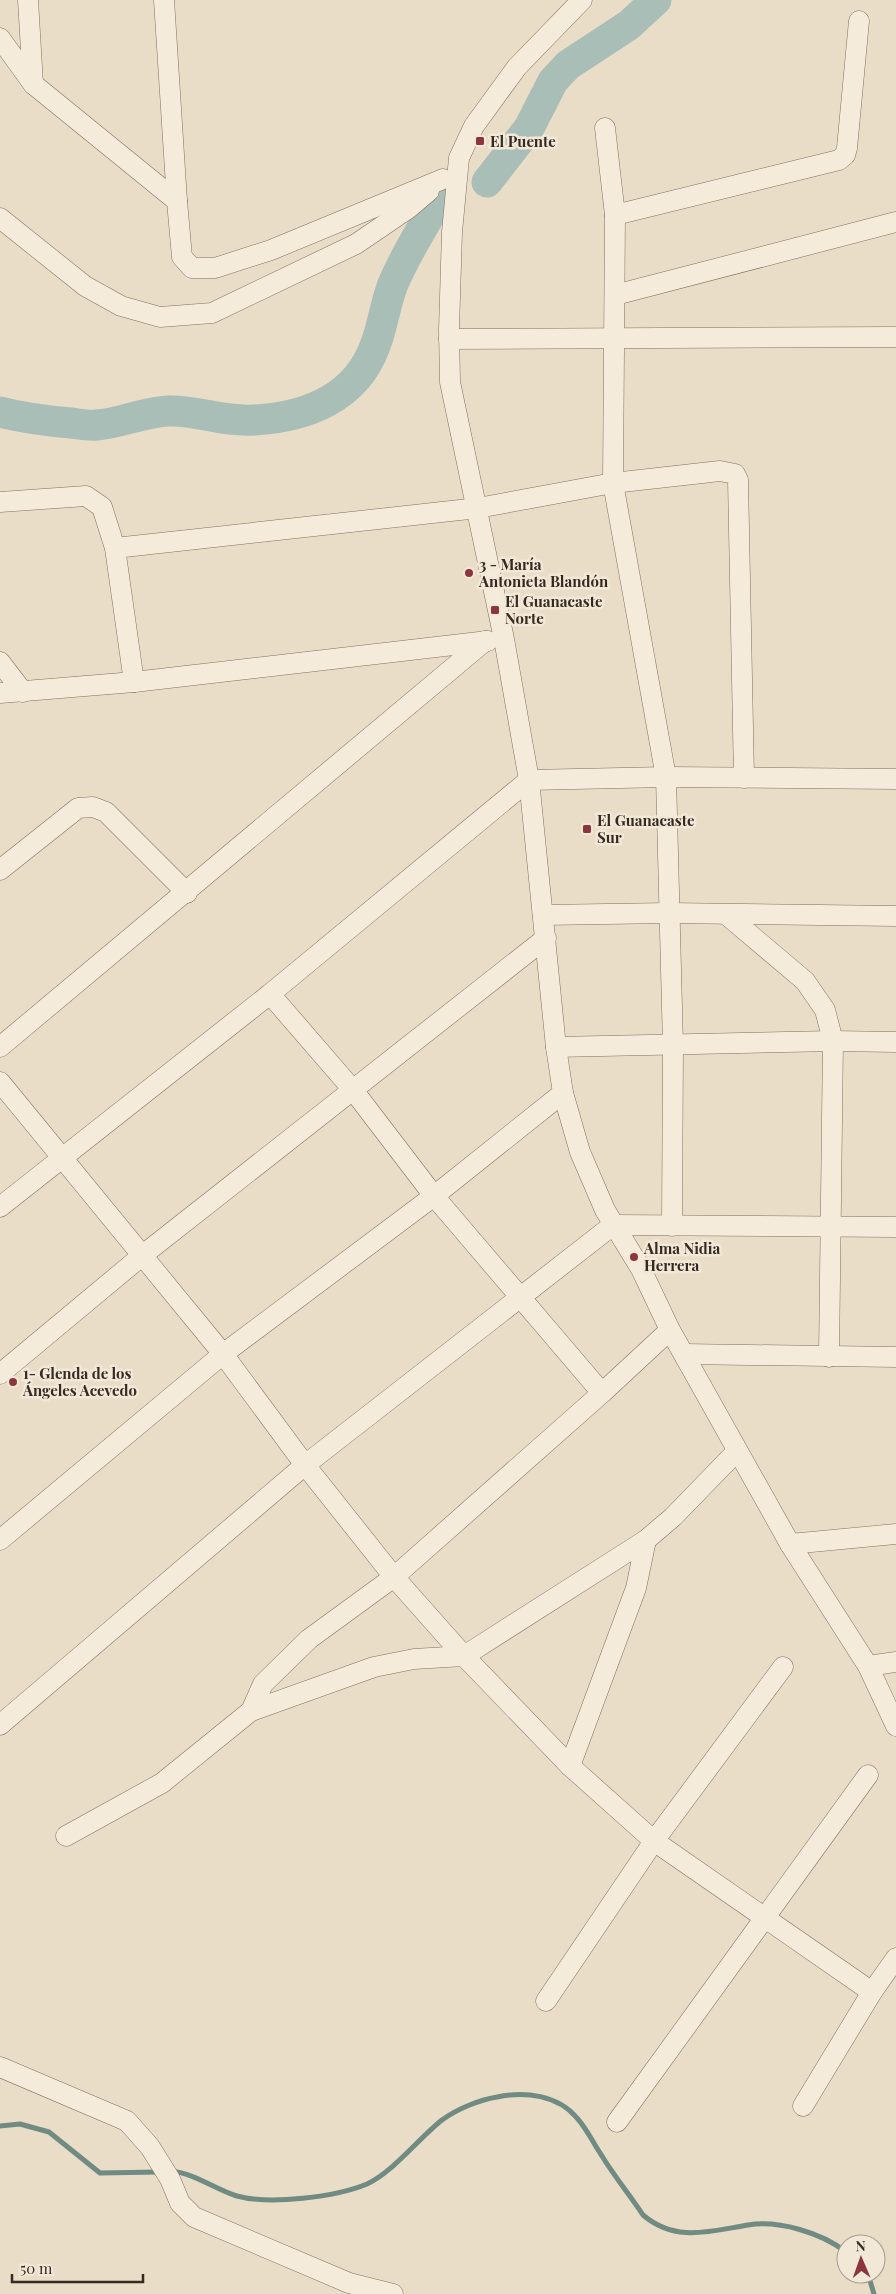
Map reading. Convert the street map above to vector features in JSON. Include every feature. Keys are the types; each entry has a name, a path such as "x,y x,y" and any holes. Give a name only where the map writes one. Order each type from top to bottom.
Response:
{"street":[{"path":"28,0 34,84"},
{"path":"164,0 182,257 192,268 215,268 271,250 443,179"},
{"path":"0,218 85,286 121,306 160,317 212,313 356,244 409,208 443,179 458,158 474,126 517,67 582,0"},
{"path":"615,215 839,160 845,155 847,148 858,21"},
{"path":"0,38 34,84 177,201"},
{"path":"605,128 615,215 613,482 666,776 668,913 673,1046 672,1226"},
{"path":"458,158 452,232 450,382 478,508 495,640 529,780 556,1048 563,1093 580,1152 613,1225 642,1270 670,1330 790,1544 868,1666 896,1726"},
{"path":"615,295 896,222"},
{"path":"450,339 896,337"},
{"path":"115,548 478,508 613,482 720,471 735,474 738,480 744,778"},
{"path":"0,502 86,496 102,507 115,548 134,682"},
{"path":"0,693 134,682 495,640"},
{"path":"0,1047 495,640"},
{"path":"0,662 23,692"},
{"path":"0,1207 270,994 529,780 666,776 896,779"},
{"path":"0,870 78,808 93,807 106,812 187,893"},
{"path":"543,915 668,913 728,916 896,916"},
{"path":"728,916 805,981 825,1010 834,1041 829,1357"},
{"path":"0,1374 144,1254 546,938"},
{"path":"270,994 353,1090 434,1196 602,1394"},
{"path":"556,1048 834,1041 896,1042"},
{"path":"0,1082 144,1254 223,1354 305,1465 394,1577 464,1656 570,1766 654,1841 872,1992"},
{"path":"0,1540 223,1354 434,1196 563,1093"},
{"path":"0,1725 305,1465 613,1225 896,1227"},
{"path":"251,1711 263,1684 308,1639 394,1577 602,1394 670,1330"},
{"path":"684,1354 896,1357"},
{"path":"66,1836 162,1783 251,1711 374,1667 414,1659 464,1656 646,1540 673,1517 737,1451"},
{"path":"790,1544 896,1534"},
{"path":"570,1766 636,1588 646,1540"},
{"path":"868,1666 896,1662"},
{"path":"546,2001 654,1841 783,1667"},
{"path":"617,2122 868,1775"},
{"path":"803,2106 872,1992 896,1958"},
{"path":"0,2067 127,2121 150,2147 170,2179 180,2203 194,2217 349,2283 393,2294"}],"waterway":[{"path":"487,182 529,128 553,81 568,65 629,25 656,0"},
{"path":"0,412 36,419 94,425 168,411 254,420 274,418 311,409 342,391 356,379 367,364 378,338 393,284 409,250 440,197"},
{"path":"170,2171 188,2175 229,2193 251,2199 284,2200 338,2193 354,2189 377,2179 433,2127 461,2109 483,2100 497,2097 530,2095 560,2104 577,2118 643,2215 655,2224 668,2229 694,2233 748,2225 773,2224 813,2234 836,2245"},
{"path":"0,2126 20,2124 49,2132 100,2173 158,2172"},
{"path":"871,2284 874,2294"}],"place":[{"name":"El Puente","path":"480,141"},
{"name":"3 - María Antonieta Blandón","path":"469,573"},
{"name":"El Guanacaste Norte","path":"495,610"},
{"name":"El Guanacaste Sur","path":"587,829"},
{"name":"Alma Nidia Herrera","path":"634,1257"},
{"name":"1- Glenda de los Ángeles Acevedo","path":"13,1382"}]}
